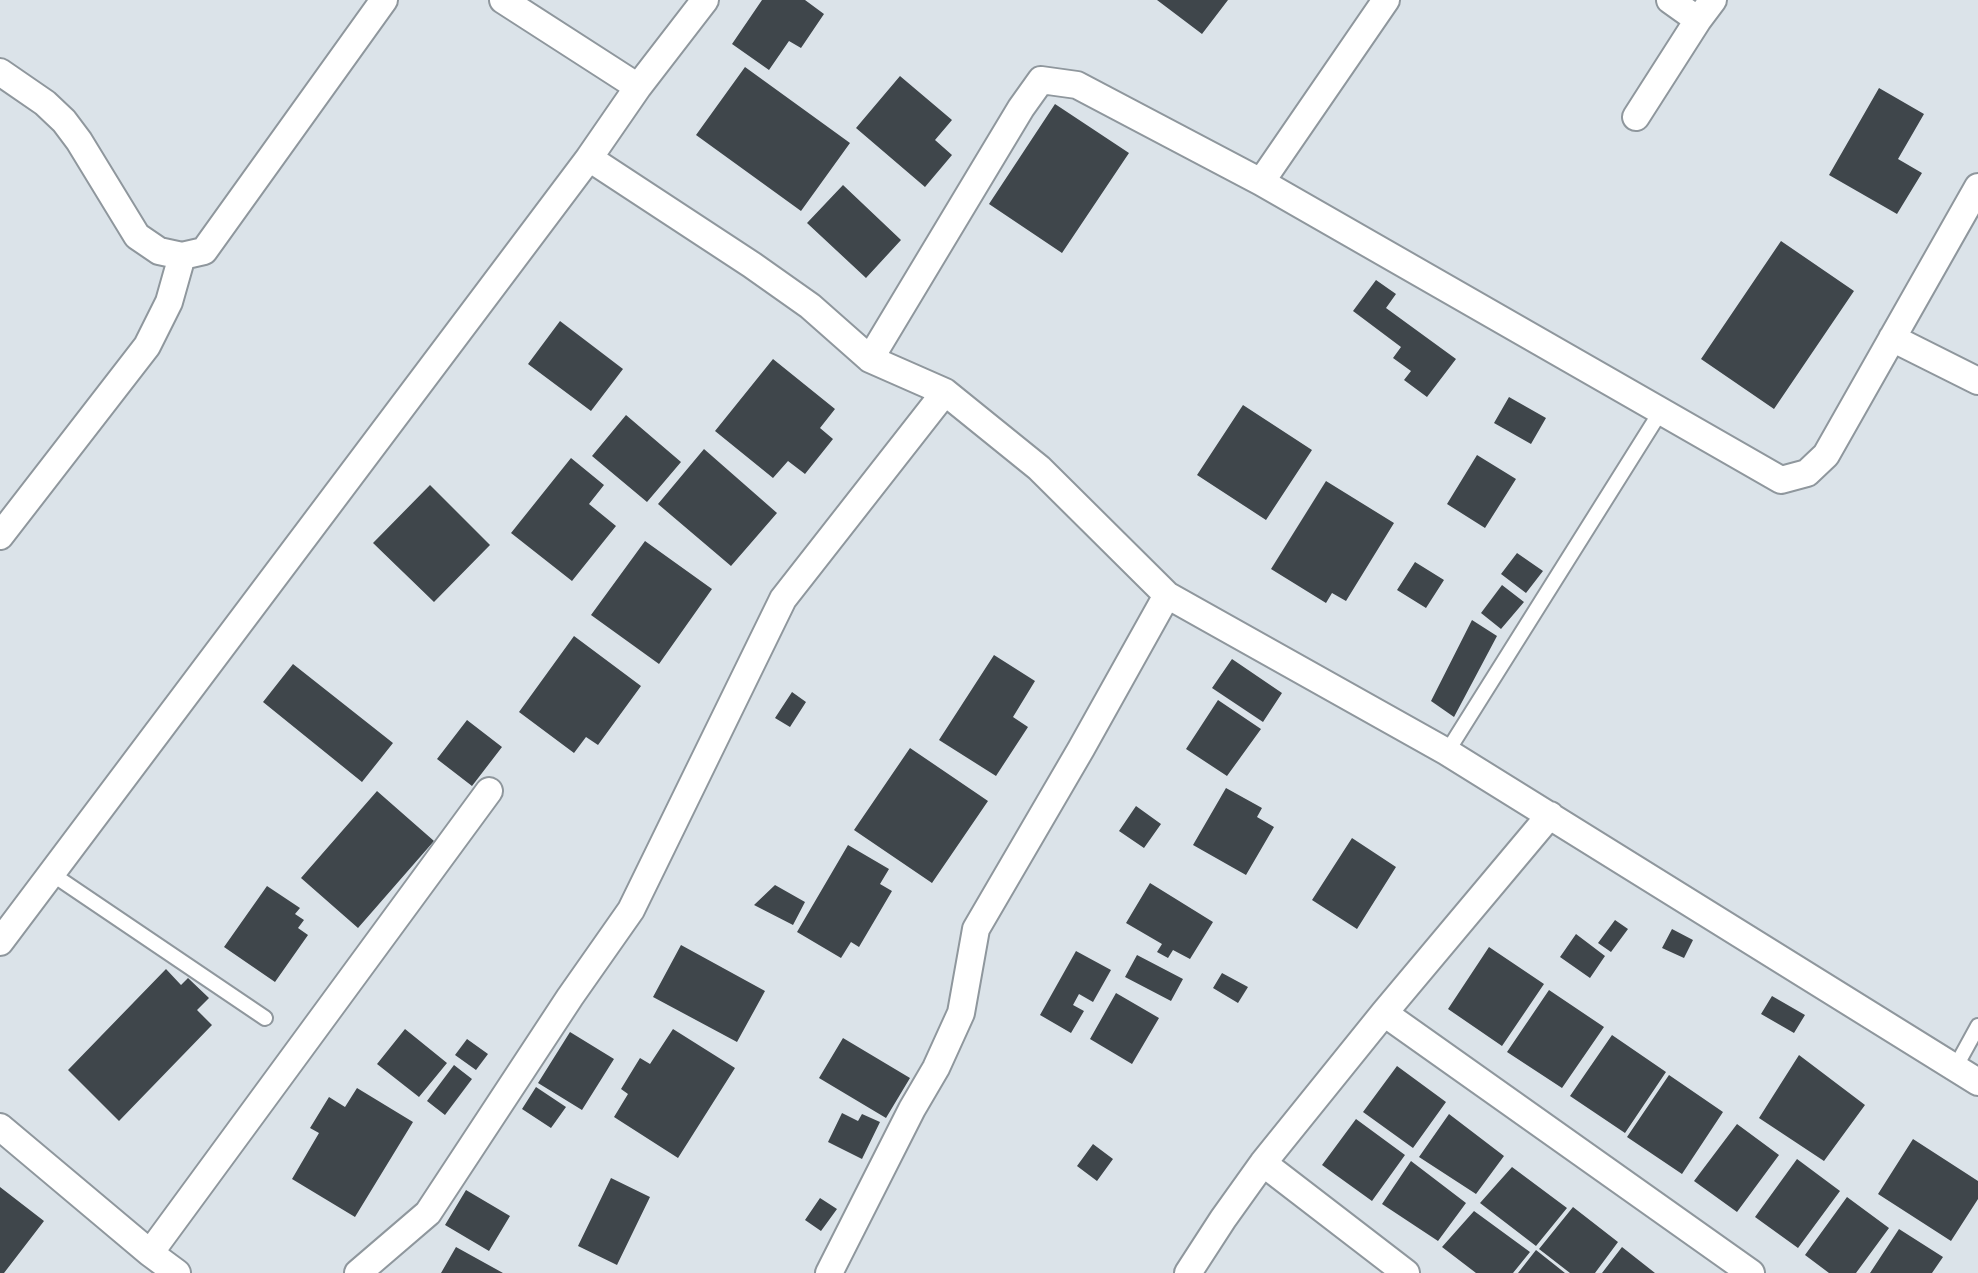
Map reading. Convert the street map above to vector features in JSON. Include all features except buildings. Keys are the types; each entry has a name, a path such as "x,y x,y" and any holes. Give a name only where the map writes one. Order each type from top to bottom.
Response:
{"street":[{"path":"0,72 45,103 64,121 137,236 159,251 182,256 204,251 384,0"},
{"path":"503,0 638,87"},
{"path":"0,942 705,0"},
{"path":"1261,182 1386,0"},
{"path":"1636,117 1705,10 1670,0"},
{"path":"870,359 1021,108 1041,80 1077,85 1261,182 1781,480 1807,472 1826,455 1978,187"},
{"path":"589,158 810,306 870,359 945,392 1039,468 1167,595 1447,752 1978,1082"},
{"path":"0,536 147,346 169,302 182,256"},
{"path":"1892,338 1978,381"},
{"path":"358,1273 428,1213 570,997 631,910 783,599 945,392"},
{"path":"829,1273 912,1109 936,1068 961,1013 976,929 1167,595"},
{"path":"150,1253 489,791"},
{"path":"1188,1273 1263,1163 1550,815"},
{"path":"1384,1013 1751,1273"},
{"path":"0,1127 177,1273"},
{"path":"1263,1163 1406,1273"}],"lane":[{"path":"1447,752 1661,411"},
{"path":"52,874 265,1018"},
{"path":"1955,1068 1978,1026"}]}
